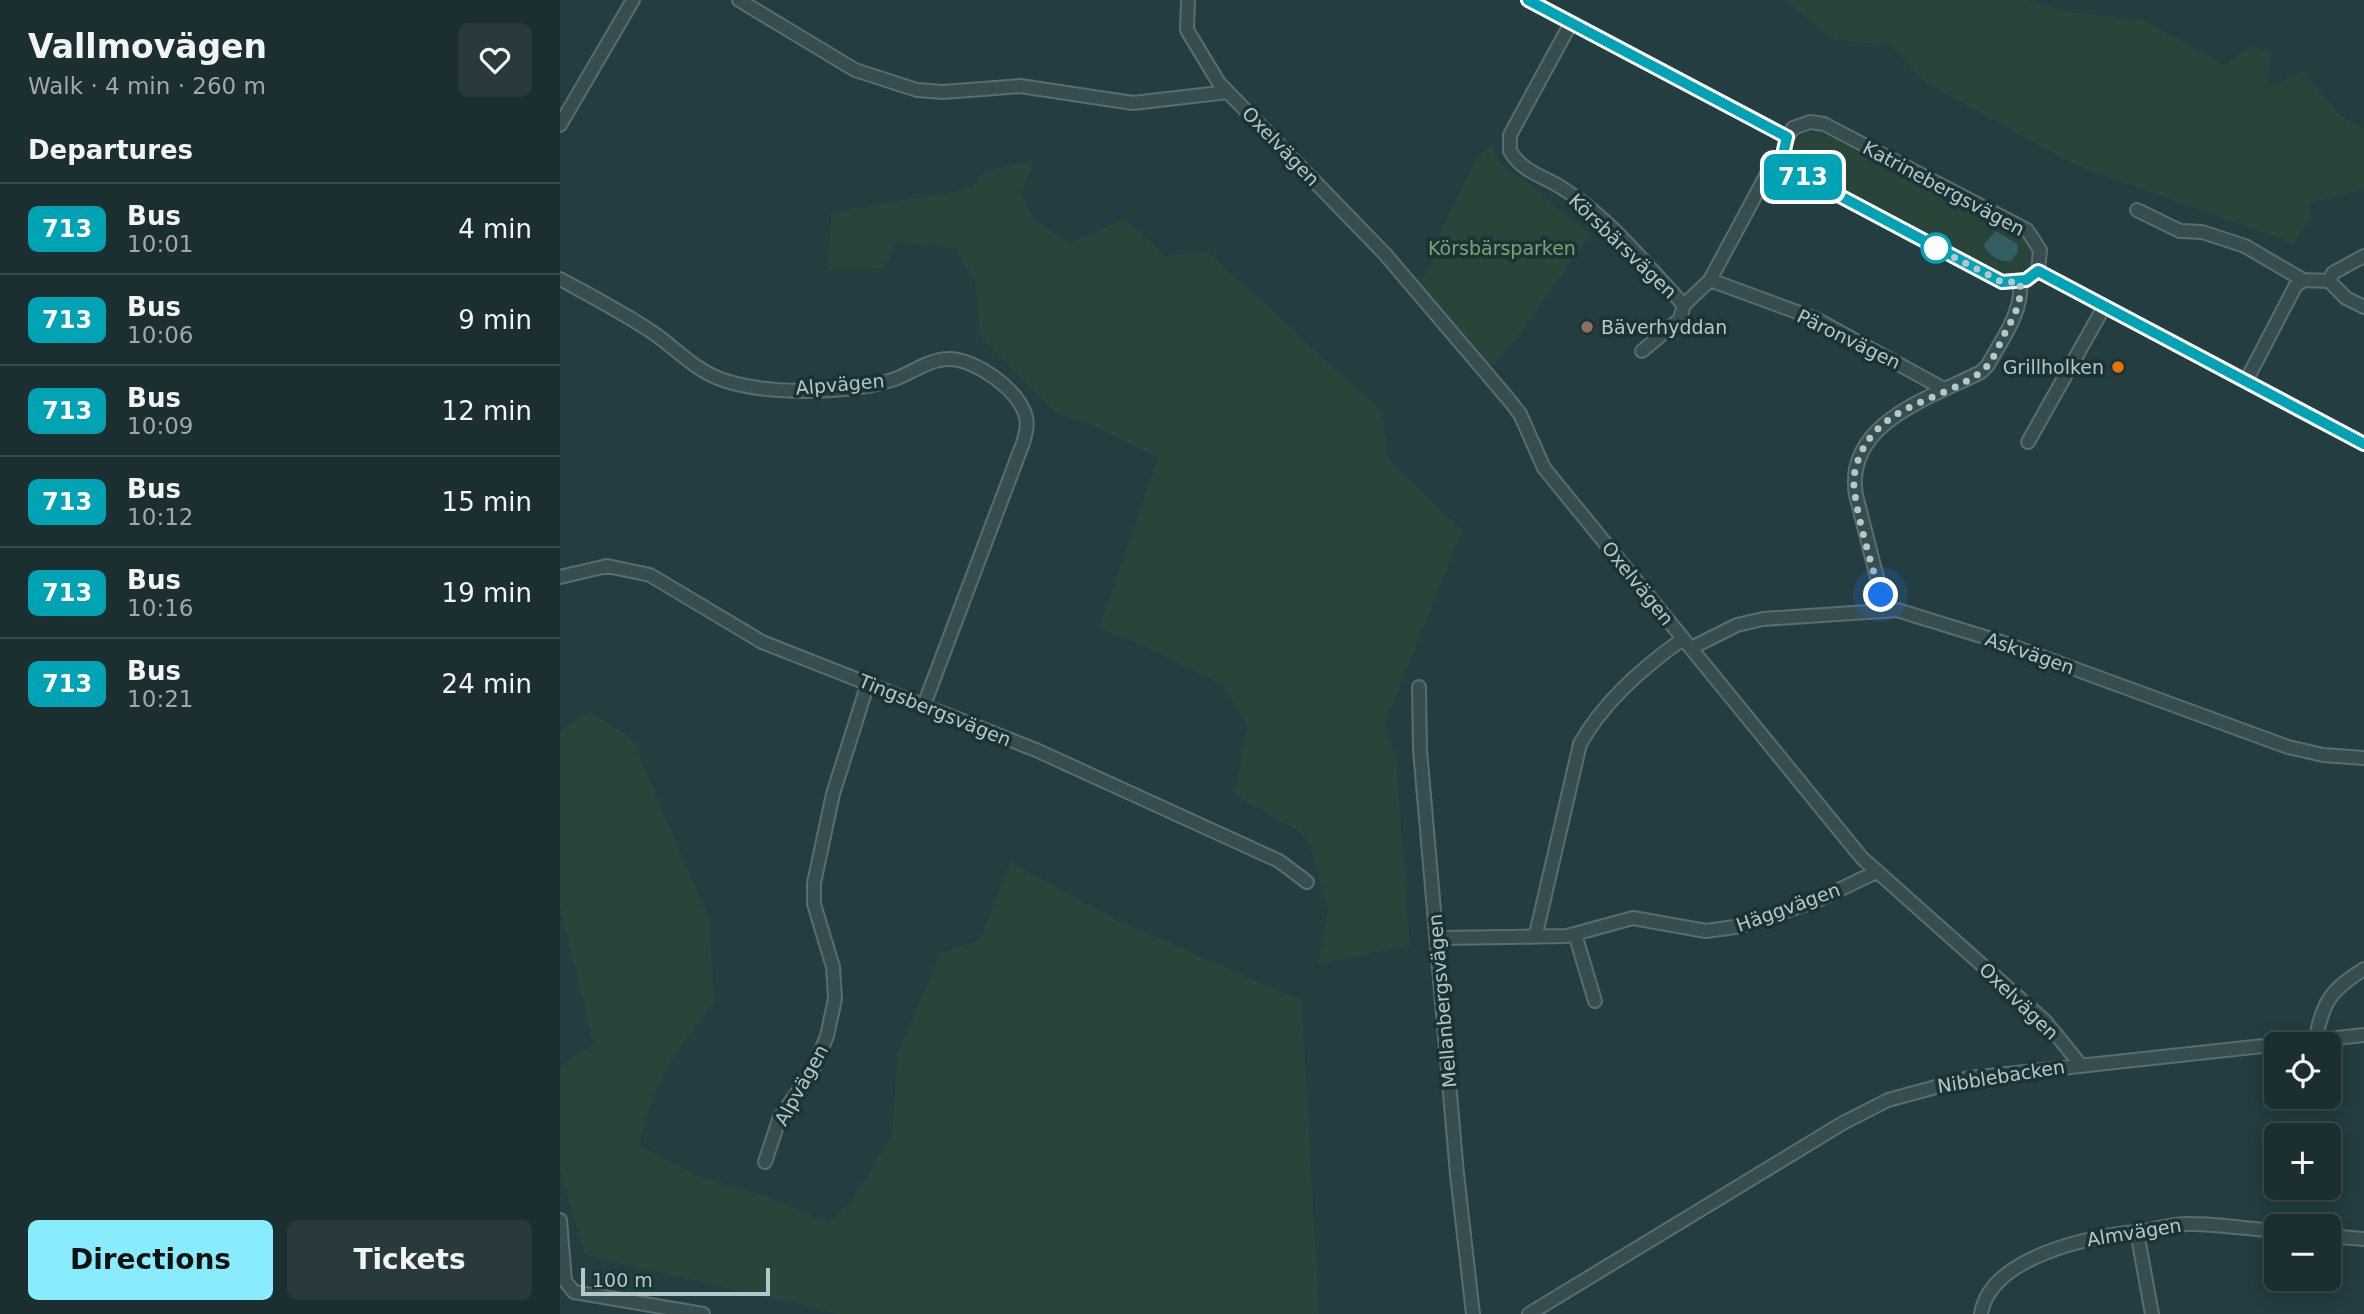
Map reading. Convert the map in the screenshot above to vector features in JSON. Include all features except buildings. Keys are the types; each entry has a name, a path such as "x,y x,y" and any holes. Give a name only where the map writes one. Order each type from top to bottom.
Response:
{"street":[{"path":"560,125 634,0"},
{"path":"739,0 855,70 917,90 943,92 1020,86 1133,103 1224,87"},
{"name":"Oxelvägen","path":"1188,0 1187,30 1224,87 1385,254 1510,401 1520,414 1545,468 1876,872 2045,1021 2080,1064"},
{"path":"1528,0 1787,137 1784,150 1793,171 1837,196 2002,282 2020,282 2038,271 2364,444"},
{"name":"Körsbärsvägen","path":"1571,23 1510,135 1510,151 1528,171 1560,186 1586,204 1684,304"},
{"name":"Katrinebergsvägen","path":"1787,137 1798,124 1810,121 1824,124 2008,220 2032,234 2041,260 2038,271"},
{"path":"1642,351 1680,318 1684,304 1710,280 1767,174 1776,164 1786,159"},
{"path":"2137,210 2180,231 2202,232 2236,242 2303,279 2329,281 2346,298 2364,307"},
{"path":"2329,281 2333,273 2364,256"},
{"name":"Alpvägen","path":"560,279 619,310 691,364 728,382 766,389 857,387 894,380 946,359 967,363 1017,400 1026,419 1023,443 924,705"},
{"path":"2246,381 2295,287 2303,279"},
{"name":"Päronvägen","path":"1710,280 1816,319 1944,389"},
{"path":"1885,610 1856,495 1853,479 1857,463 1883,425 1908,406 1981,372 1988,365 2018,308 2022,295 2020,282"},
{"path":"2028,442 2104,307"},
{"name":"Tingsbergsvägen","path":"560,576 591,567 633,569 661,580 725,622 762,642 1036,750 1279,861 1307,882"},
{"name":"Askvägen","path":"1536,934 1580,744 1592,724 1620,691 1688,643 1737,625 1763,620 1885,610 1914,614 2004,643 2288,747 2323,755 2364,758"},
{"name":"Alpvägen","path":"765,1162 780,1117 812,1072 827,1036 835,999 833,967 814,904 814,883 832,794 868,683"},
{"name":"Mellanbergsvägen","path":"1419,687 1420,750 1473,1314"},
{"name":"Häggvägen","path":"1437,938 1575,934 1633,918 1706,931 1742,926 1816,901 1876,872"},
{"path":"1575,934 1595,1001"},
{"path":"2317,1032 2323,1004 2340,986 2364,969"},
{"name":"Nibblebacken","path":"2341,1038 2364,1035"},
{"name":"Nibblebacken","path":"1529,1314 1843,1123 1888,1100 1969,1078 2264,1046"},
{"path":"560,1220 565,1281 569,1288 579,1294 703,1314"},
{"name":"Almvägen","path":"1981,1314 1989,1292 2009,1272 2075,1241 2115,1232 2137,1232 2189,1223 2264,1230"},
{"path":"2137,1232 2152,1314"},
{"path":"2341,1237 2364,1239"}],"green space":[{"path":"1784,0 2028,0 2069,12 2141,19 2225,65 2250,47 2270,50 2267,88 2303,71 2339,114 2364,129 2364,190 2311,203 2309,220 2294,244 2072,164 1926,83 1891,46 1835,40"},
{"path":"1819,132 2001,222 2029,244 2033,256 2032,264 2017,273 1998,273 1806,172 1795,159 1794,143 1803,134"},
{"name":"Körsbärsparken","path":"1493,142 1501,165 1526,181 1590,235 1516,339 1490,367 1419,284 1432,261 1430,253 1477,157"},
{"path":"1034,161 1022,193 1033,219 1071,243 1124,219 1166,256 1207,251 1382,412 1389,461 1462,531 1385,723 1396,758 1410,945 1318,965 1328,911 1307,836 1234,795 1247,727 1224,686 1155,651 1099,628 1158,458 1085,422 1056,413 980,336 975,281 955,249 896,241 884,269 828,270 831,213 971,188 985,171"},
{"path":"589,712 632,738 709,920 715,1002 667,1069 650,1106 640,1146 697,1176 766,1196 827,1222 851,1202 892,1135 897,1055 940,953 980,940 1010,862 1117,920 1302,1001 1319,1314 839,1314 585,1255 560,1170 560,1066 594,1045 560,908 560,731"}],"water":[{"path":"1996,231 2017,244 2018,252 2011,261 1991,255 1984,244"}],"bus line":[{"name":"713","path":"1528,0 1787,137 1784,150 1788,166 1837,196 2002,282 2026,280 2038,271 2364,444"}],"place":[{"name":"Bäverhyddan","path":"1587,327"},
{"name":"Grillholken","path":"2118,367"}],"route":[{"path":"1881,595 1853,479 1859,458 1883,425 1908,406 1981,372 1988,365 2022,295 2020,282 2002,282 1936,248"}]}
